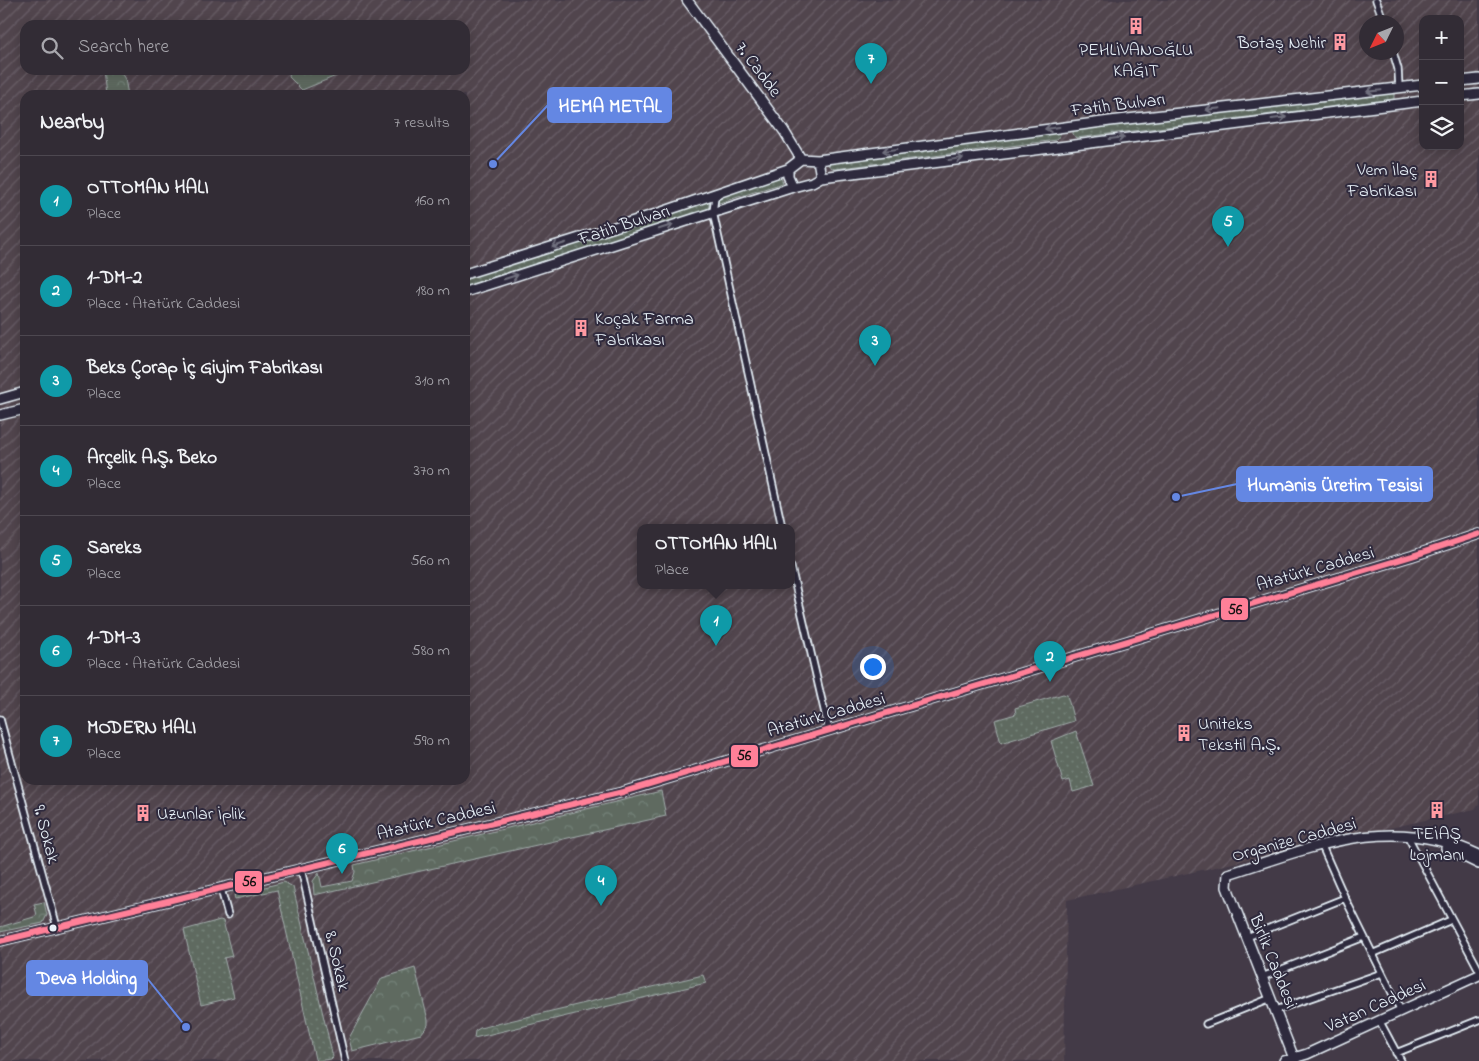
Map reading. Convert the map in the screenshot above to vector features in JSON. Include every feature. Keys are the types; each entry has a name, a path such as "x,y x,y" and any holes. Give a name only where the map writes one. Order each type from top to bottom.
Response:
{"street":[{"name":"7. Cadde","path":"687,0 784,131 801,159"},
{"path":"1376,0 1381,15"},
{"path":"1395,60 1399,88"},
{"path":"1464,80 1479,78"},
{"name":"Fatih Bulvarı","path":"470,272 738,187 788,168 801,159 818,160 1110,121 1419,86"},
{"path":"1464,96 1479,94"},
{"name":"Fatih Bulvarı","path":"470,290 812,182 821,177 1419,102"},
{"path":"818,160 821,177"},
{"path":"788,168 788,176 793,187"},
{"path":"738,187 715,197 713,212 781,524"},
{"path":"0,399 20,393"},
{"path":"0,415 20,410"},
{"name":"Atatürk Caddesi","path":"0,941 623,792 1479,534"},
{"path":"795,584 830,731"},
{"name":"9. Sokak","path":"0,719 57,927"},
{"path":"1406,834 1479,970"},
{"name":"Organize Caddesi","path":"1228,874 1321,844 1356,836 1406,834 1428,838"},
{"path":"1428,838 1479,855"},
{"path":"1428,838 1479,864"},
{"path":"1321,844 1345,898 1401,1011"},
{"name":"8. Sokak","path":"301,868 345,1061"},
{"name":"Birlik Caddesi","path":"1228,874 1227,887 1272,998 1294,1059"},
{"path":"222,889 228,915"},
{"path":"1247,936 1345,898"},
{"path":"1372,954 1451,920"},
{"path":"1262,977 1364,937"},
{"path":"1276,1010 1382,973"},
{"name":"Vatan Caddesi","path":"1284,1061 1307,1054 1479,975"},
{"path":"1206,1024 1272,998"},
{"path":"1379,1020 1400,1061"},
{"path":"1396,1053 1479,1020"}],"shaded area":[{"path":"0,0 1479,0 1479,803 1475,809 1067,900 1064,1061 0,1061"}],"green space":[{"path":"104,75 122,75 127,90 105,90"},
{"path":"289,75 339,75 302,90 289,77"},
{"path":"1394,92 1394,99 1076,138 1073,134 1073,129"},
{"path":"1059,131 1060,135 1056,140 834,169 828,165 828,161"},
{"path":"780,175 783,183 716,204 720,196"},
{"path":"710,200 708,210 470,284 470,275"},
{"path":"1063,694 1067,695 1074,721 1001,743 995,720 1016,714 1015,708"},
{"path":"1076,731 1094,786 1073,792 1070,780 1063,782 1051,741"},
{"path":"661,791 666,816 314,895 313,881 319,873 322,887 352,881 355,872 354,865"},
{"path":"284,882 293,887 333,1057 331,1059 317,1061 315,1059 277,890 235,899 234,895"},
{"path":"44,902 47,915 43,923 0,932 0,927 37,915 34,904"},
{"path":"220,920 223,921 232,956 224,958 234,997 201,1005 184,930"},
{"path":"415,968 428,1025 421,1034 352,1051 349,1038 382,978"},
{"path":"703,975 706,983 474,1038 475,1031 480,1028"}],"transit line":[{"name":"56","path":"0,941 623,792 1412,556 1479,534"}],"place":[{"name":"PEHLİVANOĞLU KAĞIT","path":"1136,26"},
{"name":"Botaş Nehir","path":"1340,42"},
{"name":"MODERN HALI","path":"871,84"},
{"name":"HEMA METAL","path":"493,164"},
{"name":"Vem İlaç Fabrikası","path":"1431,179"},
{"name":"Sareks","path":"1228,247"},
{"name":"Koçak Farma Fabrikası","path":"581,328"},
{"name":"Beks Çorap İç Giyim Fabrikası","path":"875,366"},
{"name":"Humanis Üretim Tesisi","path":"1176,497"},
{"name":"OTTOMAN HALI","path":"716,646"},
{"name":"1-DM-2","path":"1050,682"},
{"name":"Uniteks Tekstil A.Ş.","path":"1184,733"},
{"name":"TEİAŞ Lojmanı","path":"1437,810"},
{"name":"Uzunlar İplik","path":"143,813"},
{"name":"1-DM-3","path":"342,874"},
{"name":"Arçelik A.Ş. Beko","path":"601,906"},
{"name":"Deva Holding","path":"186,1027"}]}
